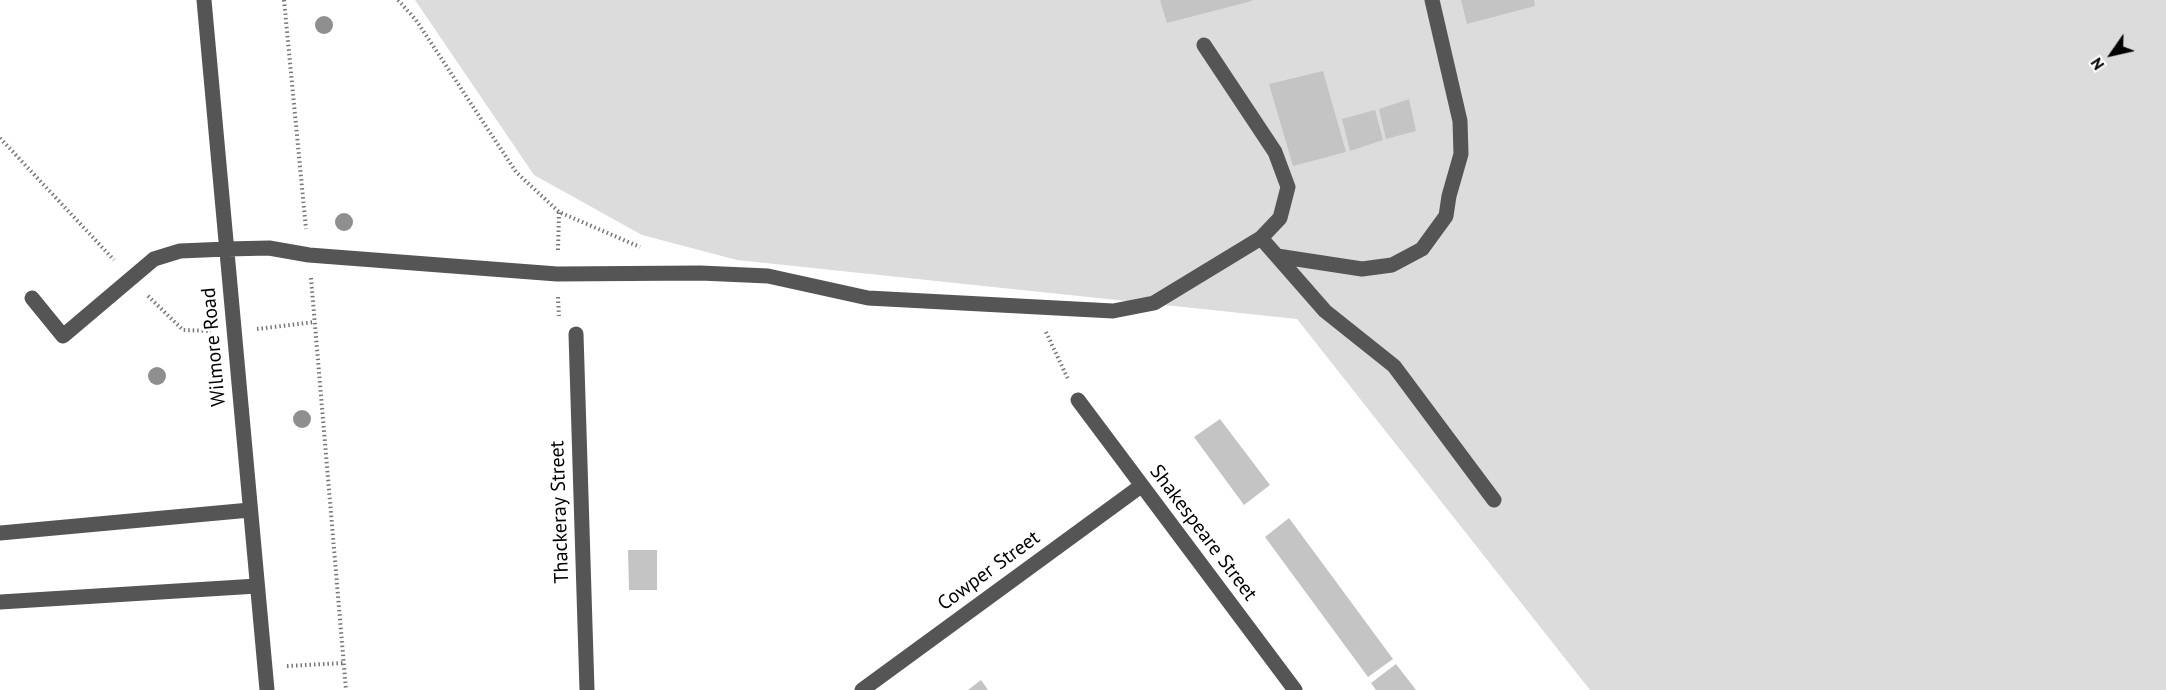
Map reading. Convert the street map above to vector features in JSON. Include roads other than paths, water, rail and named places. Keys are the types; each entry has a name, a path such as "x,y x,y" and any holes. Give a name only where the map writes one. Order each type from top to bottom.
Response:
{"street":[{"name":"Wilmore Road","path":"204,0 267,690"},
{"path":"1277,256 1362,269 1392,265 1422,249 1446,216 1461,154 1460,122 1432,0"},
{"path":"32,298 63,336 154,259 180,251 269,248 309,255 557,274 700,273 768,276 868,298 1113,310 1154,303 1261,238 1280,218 1288,187 1275,152 1204,45"},
{"path":"1261,238 1325,311 1394,366 1494,500"},
{"name":"Thackeray Street","path":"576,334 587,690"},
{"name":"Shakespeare Street","path":"1078,400 1295,690"},
{"name":"Cowper Street","path":"862,690 1141,486"},
{"path":"0,533 250,510"},
{"path":"0,602 257,586"}]}
